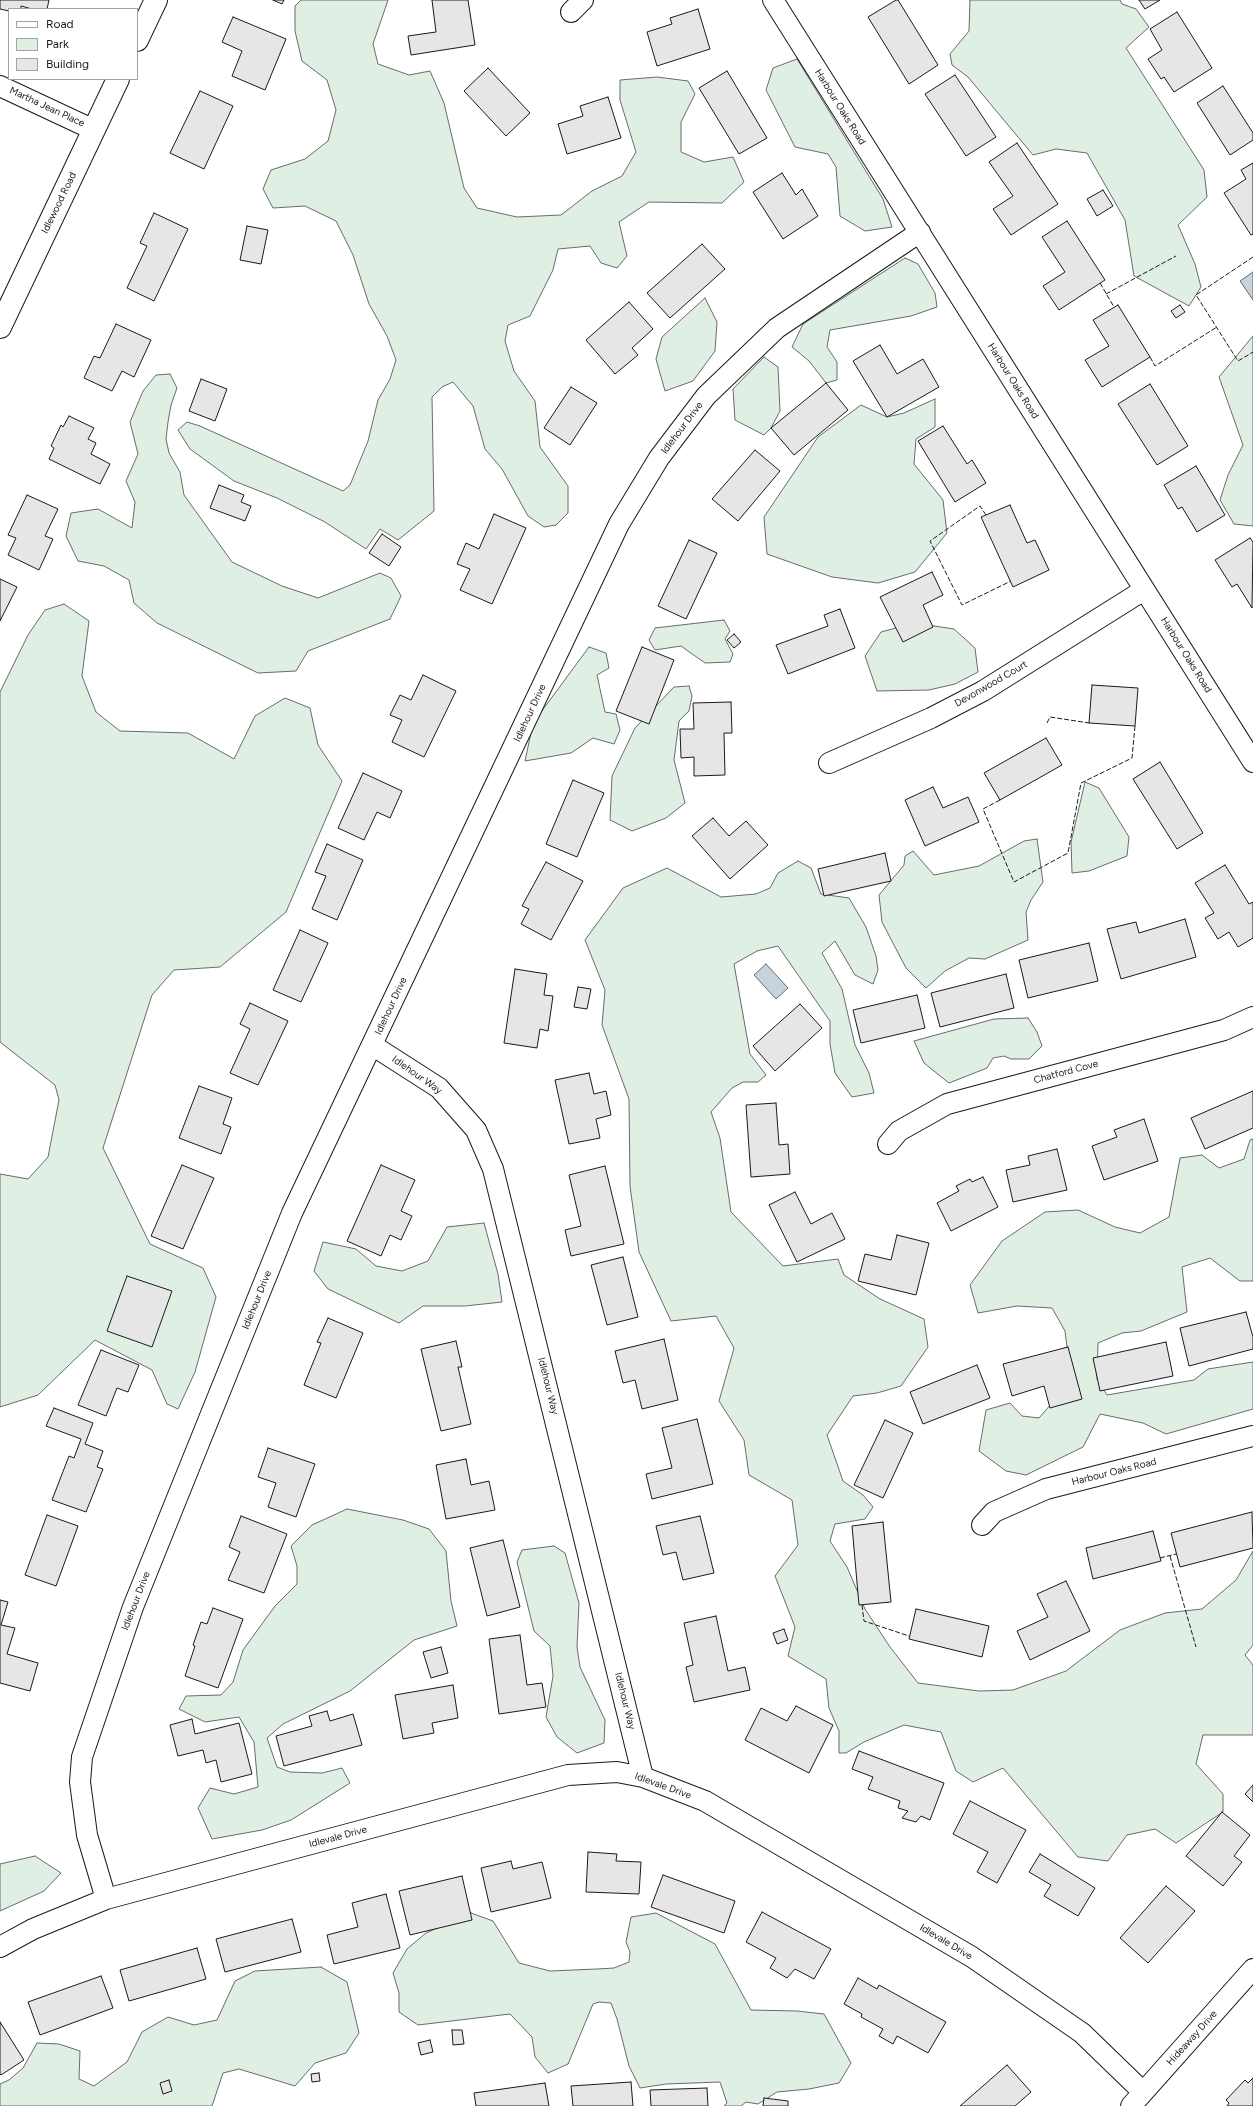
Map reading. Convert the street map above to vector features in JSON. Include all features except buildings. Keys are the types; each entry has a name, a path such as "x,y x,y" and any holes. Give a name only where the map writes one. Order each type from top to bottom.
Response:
{"street":[{"path":"138,38 156,0"},
{"name":"Harbour Oaks Road","path":"773,0 1253,762"},
{"name":"Idlewood Road","path":"0,327 118,80"},
{"name":"Martha Jean Place","path":"0,86 94,130"},
{"name":"Idlehour Drive","path":"106,1899 87,1835 80,1782 82,1757 133,1607 289,1220 619,524 659,458 706,396 777,328 920,232"},
{"name":"Devonwood Court","path":"829,763 931,718 983,691 1144,590"},
{"name":"Chatford Cove","path":"888,1144 899,1131 947,1104 1224,1030 1253,1017"},
{"name":"Idlehour Way","path":"372,1045 439,1088 476,1130 493,1169 643,1777"},
{"name":"Harbour Oaks Road","path":"982,1525 994,1512 1046,1489 1253,1436"},
{"name":"Idlevale Drive","path":"0,1947 33,1929 106,1899 568,1775 617,1772 643,1777 705,1801 972,1957 1082,2034 1137,2099"},
{"name":"Hideaway Drive","path":"1137,2099 1253,1969"}],"green space":[{"path":"301,0 388,0 373,44 378,64 409,75 430,71 444,103 464,188 477,208 517,217 561,215 592,191 622,176 636,152 620,100 620,80 657,77 688,81 695,94 681,122 681,152 704,162 733,157 744,182 722,203 649,202 619,222 627,256 617,268 601,263 590,246 558,249 553,270 530,316 508,325 505,341 514,371 535,401 540,447 568,486 568,513 556,525 544,527 528,516 502,469 485,449 473,406 453,382 442,387 432,397 434,511 398,540 380,529 366,549 325,522 277,498 234,481 190,449 178,430 187,422 200,426 343,491 350,485 368,441 378,400 390,379 396,360 387,336 369,304 353,255 336,221 305,206 273,208 263,189 271,170 305,159 328,141 336,110 327,80 302,61 295,31 295,6"},
{"path":"970,0 1120,0 1122,4 1136,9 1149,27 1126,48 1204,170 1207,197 1178,225 1195,264 1201,287 1189,306 1134,276 1125,220 1087,153 1056,149 1033,155 968,77 952,65 950,54 969,31"},
{"path":"797,59 883,199 892,227 865,231 840,216 836,167 828,154 795,147 766,90 773,68"},
{"path":"905,258 918,264 935,293 937,307 911,316 830,330 827,347 837,362 837,380 826,383 809,361 792,347 803,324"},
{"path":"705,298 717,322 715,351 693,381 665,391 656,359 662,337"},
{"path":"1253,336 1253,526 1234,524 1220,500 1228,475 1243,445 1219,377"},
{"path":"764,357 778,367 780,411 771,428 764,435 735,420 733,389"},
{"path":"170,374 177,388 171,405 168,422 166,439 169,453 180,472 184,495 232,562 282,586 318,598 380,573 391,578 401,596 390,619 308,651 296,671 258,673 157,623 134,603 129,580 104,566 78,561 66,536 71,513 98,509 132,528 135,502 126,481 138,454 130,422 143,391 156,375"},
{"path":"935,399 935,427 916,439 914,464 943,500 947,533 915,572 878,583 832,577 767,554 764,517 818,437 861,405 887,417 904,413"},
{"path":"64,604 89,621 82,676 96,712 120,731 188,733 234,759 255,716 285,698 310,708 318,745 342,781 286,912 220,967 174,970 152,995 103,1148 150,1244 203,1268 216,1297 195,1372 178,1409 167,1404 152,1370 95,1340 38,1395 0,1407 0,1174 28,1179 48,1157 59,1100 55,1085 0,1042 0,692 28,635 45,610"},
{"path":"724,620 730,631 725,639 733,654 730,662 705,663 681,646 655,650 649,640 655,628"},
{"path":"915,623 954,629 975,648 978,672 955,684 929,690 877,691 865,656 881,632"},
{"path":"589,647 606,653 609,668 597,675 605,712 616,714 620,730 614,744 593,738 571,753 525,761 533,723"},
{"path":"689,686 692,696 689,711 679,721 674,760 685,803 666,818 632,831 610,820 612,776 635,728 674,687"},
{"path":"1085,782 1099,788 1129,837 1127,856 1089,871 1072,873 1071,842"},
{"path":"1037,839 1043,882 1031,900 1026,912 1028,940 985,959 969,958 945,971 926,988 906,968 882,922 879,895 904,865 905,856 913,851 934,875 979,866 1024,841"},
{"path":"798,861 811,868 821,894 849,898 866,927 876,956 878,970 873,984 855,975 835,941 822,953 842,989 855,1045 869,1073 874,1093 852,1097 835,1073 830,1044 830,1021 778,946 757,951 734,964 750,1054 766,1075 758,1082 743,1082 732,1088 711,1112 720,1138 731,1212 783,1266 838,1259 844,1275 880,1299 924,1319 928,1347 901,1386 877,1393 853,1396 827,1435 843,1481 863,1495 873,1507 865,1519 835,1524 830,1541 847,1567 865,1609 890,1647 918,1683 979,1691 1013,1690 1066,1671 1120,1630 1165,1613 1202,1609 1236,1580 1253,1551 1253,1645 1245,1655 1253,1665 1253,1735 1203,1735 1196,1764 1223,1794 1223,1812 1176,1843 1155,1829 1127,1835 1108,1861 1078,1857 1003,1768 973,1782 956,1771 941,1732 904,1725 864,1742 846,1753 839,1753 839,1731 829,1708 826,1679 788,1656 795,1627 775,1576 798,1545 792,1500 749,1475 744,1440 719,1401 734,1348 716,1316 671,1321 639,1252 630,1186 629,1099 602,1025 605,990 585,940 623,888 667,868 721,897 756,894 770,888 778,873"},
{"path":"1028,1018 1037,1032 1042,1046 1029,1059 1011,1059 1004,1056 993,1058 987,1068 949,1083 924,1063 914,1041 994,1019"},
{"path":"1253,1139 1253,1281 1240,1281 1210,1258 1182,1267 1187,1312 1141,1331 1122,1333 1098,1343 1097,1379 1107,1395 1194,1380 1208,1369 1253,1362 1253,1409 1166,1434 1143,1423 1100,1414 1083,1447 1026,1475 1006,1471 979,1451 986,1410 1010,1403 1022,1416 1039,1418 1071,1381 1065,1331 1052,1308 1017,1306 978,1313 970,1285 1002,1241 1045,1212 1078,1210 1115,1227 1140,1233 1169,1217 1180,1158 1202,1155 1219,1168 1244,1159 1250,1140"},
{"path":"484,1223 498,1274 502,1302 465,1306 423,1306 399,1323 328,1289 314,1271 323,1242 356,1249 376,1266 402,1271 428,1261 447,1227"},
{"path":"347,1509 403,1520 429,1529 446,1551 451,1601 457,1626 414,1640 350,1691 283,1724 267,1738 277,1767 290,1772 322,1773 342,1768 350,1783 291,1820 262,1830 212,1839 198,1808 210,1788 234,1794 258,1787 254,1742 239,1717 205,1722 179,1709 186,1696 221,1695 233,1682 243,1650 275,1606 297,1584 297,1566 291,1546 312,1525"},
{"path":"554,1546 565,1553 579,1603 577,1647 580,1667 605,1720 604,1743 577,1753 557,1737 546,1717 553,1676 550,1646 534,1631 517,1562 522,1550"},
{"path":"35,1856 61,1873 44,1891 0,1911 0,1864"},
{"path":"471,1913 493,1921 519,1963 550,1971 614,1968 629,1962 630,1952 626,1942 631,1917 656,1913 715,1944 751,2010 797,2011 824,2014 851,2063 839,2083 809,2089 777,2092 758,2104 746,2102 741,2106 724,2106 727,2103 720,2082 666,2084 640,2088 629,2066 617,2019 611,2003 599,2002 593,2004 568,2064 548,2073 535,2057 532,2037 510,2014 418,2025 399,2012 399,1993 393,1973 407,1949 426,1933"},
{"path":"321,1967 347,1982 359,2033 346,2053 315,2063 295,2086 239,2069 223,2073 212,2106 0,2106 0,2084 9,2080 23,2068 37,2043 59,2044 80,2051 79,2079 94,2086 127,2062 142,2032 168,2017 194,2025 217,2020 235,1981 255,1971"}],"shaded area":[{"path":"1253,272 1253,300 1240,281"},
{"path":"766,964 788,988 776,999 754,975"}],"fence":[{"path":"1106,294 1176,256"},
{"path":"1253,257 1196,295 1238,361 1253,352"},
{"path":"1100,283 1114,307"},
{"path":"1150,357 1155,366 1217,327"},
{"path":"986,515 980,506 930,541 962,605 1011,581"},
{"path":"1047,723 1050,717 1089,723"},
{"path":"1000,800 983,809 1014,882 1068,853 1081,783 1132,758 1135,726"},
{"path":"1160,1558 1176,1554"},
{"path":"1170,1556 1196,1647"},
{"path":"862,1605 864,1621 909,1636"}]}
